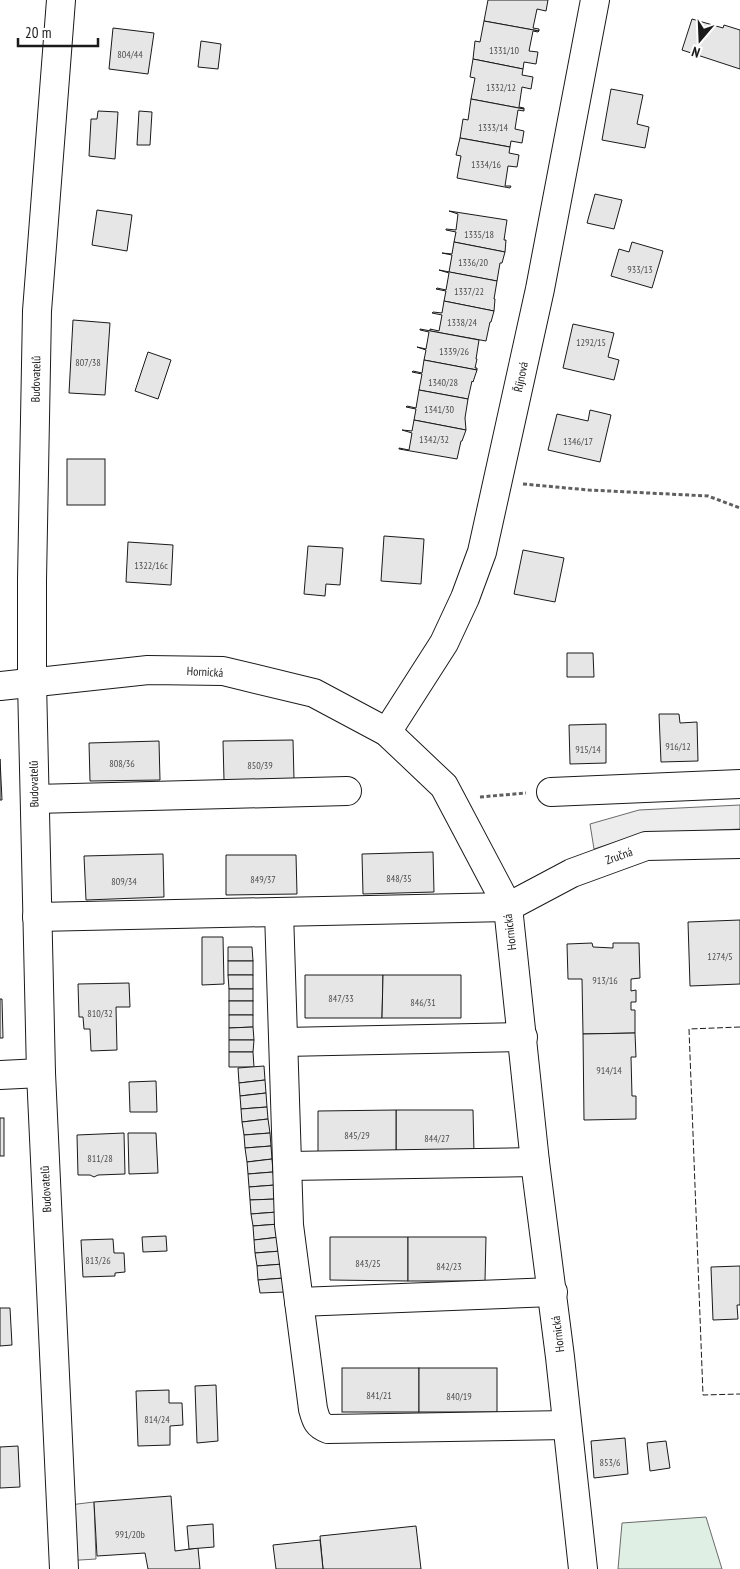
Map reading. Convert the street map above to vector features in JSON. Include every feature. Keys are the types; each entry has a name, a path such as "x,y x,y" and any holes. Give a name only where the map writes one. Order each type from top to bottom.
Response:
{"street":[{"name":"Budovatelů","path":"61,0 37,311 32,570 32,682 41,1073 64,1569"},
{"name":"Říjnová","path":"387,732 444,643 465,598 482,552 540,290 595,0"},
{"name":"Hornická","path":"0,686 148,670 223,671 314,693 387,732 444,786 508,907 583,1569"},
{"path":"551,792 740,784"},
{"path":"34,799 347,791"},
{"name":"Zručná","path":"508,907 572,873 646,846 740,844"},
{"path":"37,917 508,907"},
{"path":"280,912 289,1225 316,1420 321,1426 328,1429 568,1425"},
{"path":"284,1042 523,1037"},
{"path":"0,1075 41,1073"},
{"path":"288,1166 536,1162"},
{"path":"299,1302 553,1292"}],"path":[{"path":"497,482 589,490 708,496 740,508"},
{"path":"451,800 551,792"}],"green space":[{"path":"706,1517 722,1569 618,1569 622,1523"}],"shaded area":[{"path":"740,805 740,829 640,834 594,849 590,824 639,810"},
{"path":"94,1502 96,1559 64,1561 61,1506"}],"building":[{"path":"488,0 548,0 546,11 537,9 533,28 539,29 539,31 484,21"},
{"path":"692,19 723,28 724,25 740,30 740,69 682,50"},
{"path":"484,21 539,31 533,31 529,51 538,52 536,64 524,62 523,69 473,59 475,41 480,42"},
{"path":"113,28 154,33 148,74 109,69"},
{"path":"201,41 221,44 218,69 198,67"},
{"path":"473,59 523,69 522,75 533,77 531,89 522,87 519,107 524,109 471,99 475,78 470,77"},
{"path":"611,89 643,95 637,124 649,127 645,148 602,140"},
{"path":"471,99 524,109 524,111 518,110 515,129 524,131 522,143 511,141 510,147 460,138 463,119 468,120"},
{"path":"98,111 118,112 115,159 89,156 91,119 97,119"},
{"path":"139,111 152,112 150,145 137,145"},
{"path":"460,138 510,147 509,153 519,155 517,167 508,166 505,186 511,186 510,188 457,178 461,156 456,155"},
{"path":"595,194 622,200 614,229 587,223"},
{"path":"97,210 132,215 127,251 92,245"},
{"path":"449,211 507,220 504,240 506,240 505,252 454,242 456,232 446,229 456,230 458,214"},
{"path":"454,242 505,252 502,263 500,263 497,281 449,272 452,255 442,253 452,254"},
{"path":"632,242 663,251 652,288 611,276 619,249 629,252"},
{"path":"439,270 497,281 494,311 444,301 446,291 436,289 446,290 449,273"},
{"path":"444,301 494,311 486,341 430,331 430,329 439,331 442,315 432,313 442,313"},
{"path":"73,320 110,323 105,395 69,393"},
{"path":"573,324 614,333 608,357 619,360 614,380 563,368"},
{"path":"420,329 479,340 475,368 477,370 424,360 426,350 417,347 426,349 429,332"},
{"path":"148,352 171,360 158,399 135,391"},
{"path":"424,360 477,370 472,381 468,399 419,390 422,374 412,372 422,373"},
{"path":"419,390 468,399 465,418 466,430 414,420 416,409 406,407 416,408"},
{"path":"590,410 611,415 600,462 548,450 557,414 588,421"},
{"path":"414,420 466,430 461,441 457,459 399,449 409,450 412,433 402,430 412,431"},
{"path":"67,459 105,459 105,505 67,505"},
{"path":"384,536 424,539 421,584 381,581"},
{"path":"128,542 173,545 171,585 126,582"},
{"path":"308,546 343,548 340,585 326,584 325,596 304,594"},
{"path":"523,550 564,558 555,602 514,594"},
{"path":"567,653 593,653 594,677 567,677"},
{"path":"659,714 679,714 680,723 697,722 698,761 661,762"},
{"path":"606,724 606,763 570,764 569,725"},
{"path":"293,740 294,779 224,780 223,741"},
{"path":"159,741 160,780 90,781 89,743"},
{"path":"0,759 2,800 0,800"},
{"path":"433,852 434,892 363,894 362,854"},
{"path":"163,854 164,897 86,900 84,856"},
{"path":"226,855 296,855 297,894 226,895"},
{"path":"740,920 740,984 690,986 688,922"},
{"path":"202,937 223,937 224,984 202,985"},
{"path":"592,943 593,947 613,948 613,943 639,943 640,978 631,979 631,991 636,990 636,1002 631,1002 631,1010 635,1010 635,1033 583,1034 582,979 568,979 567,944"},
{"path":"228,947 252,947 253,961 228,961"},
{"path":"228,961 253,961 253,975 228,975"},
{"path":"228,975 253,975 253,989 229,989"},
{"path":"305,975 383,975 382,1018 305,1018"},
{"path":"383,975 461,975 461,1018 382,1018"},
{"path":"129,983 130,1007 116,1007 117,1050 91,1051 90,1029 84,1029 83,1017 79,1017 78,984"},
{"path":"229,989 253,989 253,1001 229,1001"},
{"path":"0,999 2,999 3,1038 0,1038"},
{"path":"229,1001 253,1001 253,1015 229,1015"},
{"path":"229,1015 253,1015 253,1027 229,1028"},
{"path":"253,1027 254,1040 229,1040 229,1028"},
{"path":"635,1033 636,1057 631,1057 632,1096 636,1096 636,1119 584,1120 583,1034"},
{"path":"229,1040 254,1040 253,1052 229,1052"},
{"path":"229,1052 253,1052 254,1067 229,1067"},
{"path":"264,1066 265,1080 239,1083 238,1068"},
{"path":"265,1080 266,1093 240,1096 239,1083"},
{"path":"156,1081 157,1112 130,1112 129,1082"},
{"path":"266,1093 267,1107 241,1109 240,1096"},
{"path":"267,1107 268,1119 242,1122 241,1109"},
{"path":"396,1110 473,1110 474,1153 396,1153"},
{"path":"396,1110 396,1153 318,1154 318,1111"},
{"path":"0,1118 4,1118 4,1156 0,1156"},
{"path":"268,1119 270,1133 244,1135 242,1122"},
{"path":"124,1133 125,1174 98,1175 94,1177 78,1175 77,1135"},
{"path":"128,1133 156,1133 158,1173 129,1174"},
{"path":"270,1133 271,1146 245,1148 244,1135"},
{"path":"271,1146 272,1159 247,1162 245,1148"},
{"path":"272,1159 273,1172 248,1174 247,1162"},
{"path":"273,1172 275,1185 249,1187 248,1174"},
{"path":"275,1185 276,1199 250,1200 249,1187"},
{"path":"276,1199 277,1212 251,1214 250,1200"},
{"path":"277,1212 279,1224 253,1226 251,1214"},
{"path":"279,1224 280,1237 254,1240 253,1226"},
{"path":"166,1236 167,1251 143,1252 142,1237"},
{"path":"280,1237 281,1251 255,1253 254,1240"},
{"path":"330,1237 408,1237 408,1281 330,1280"},
{"path":"408,1237 486,1237 485,1281 408,1281"},
{"path":"113,1239 114,1253 124,1253 125,1272 115,1273 115,1276 83,1277 81,1240"},
{"path":"281,1251 283,1264 257,1266 255,1253"},
{"path":"283,1264 284,1278 258,1280 257,1266"},
{"path":"740,1266 740,1305 737,1305 738,1319 713,1320 711,1267"},
{"path":"284,1278 285,1292 260,1293 258,1280"},
{"path":"0,1308 10,1308 12,1345 0,1346"},
{"path":"342,1368 419,1368 419,1412 342,1412"},
{"path":"419,1368 497,1368 497,1412 419,1412"},
{"path":"216,1385 218,1441 197,1443 195,1386"},
{"path":"169,1390 169,1403 182,1403 183,1425 170,1426 170,1445 138,1446 136,1391"},
{"path":"625,1438 628,1474 594,1478 591,1441"},
{"path":"666,1441 670,1468 650,1471 647,1443"},
{"path":"18,1446 20,1487 0,1488 0,1447"},
{"path":"171,1496 175,1551 198,1548 200,1569 148,1569 145,1553 97,1556 94,1502"},
{"path":"213,1524 214,1547 189,1549 187,1526"},
{"path":"416,1526 421,1569 323,1569 320,1536"},
{"path":"320,1540 323,1569 276,1569 273,1545"}],"fence":[{"path":"740,1027 689,1029 703,1395 740,1394"}]}
